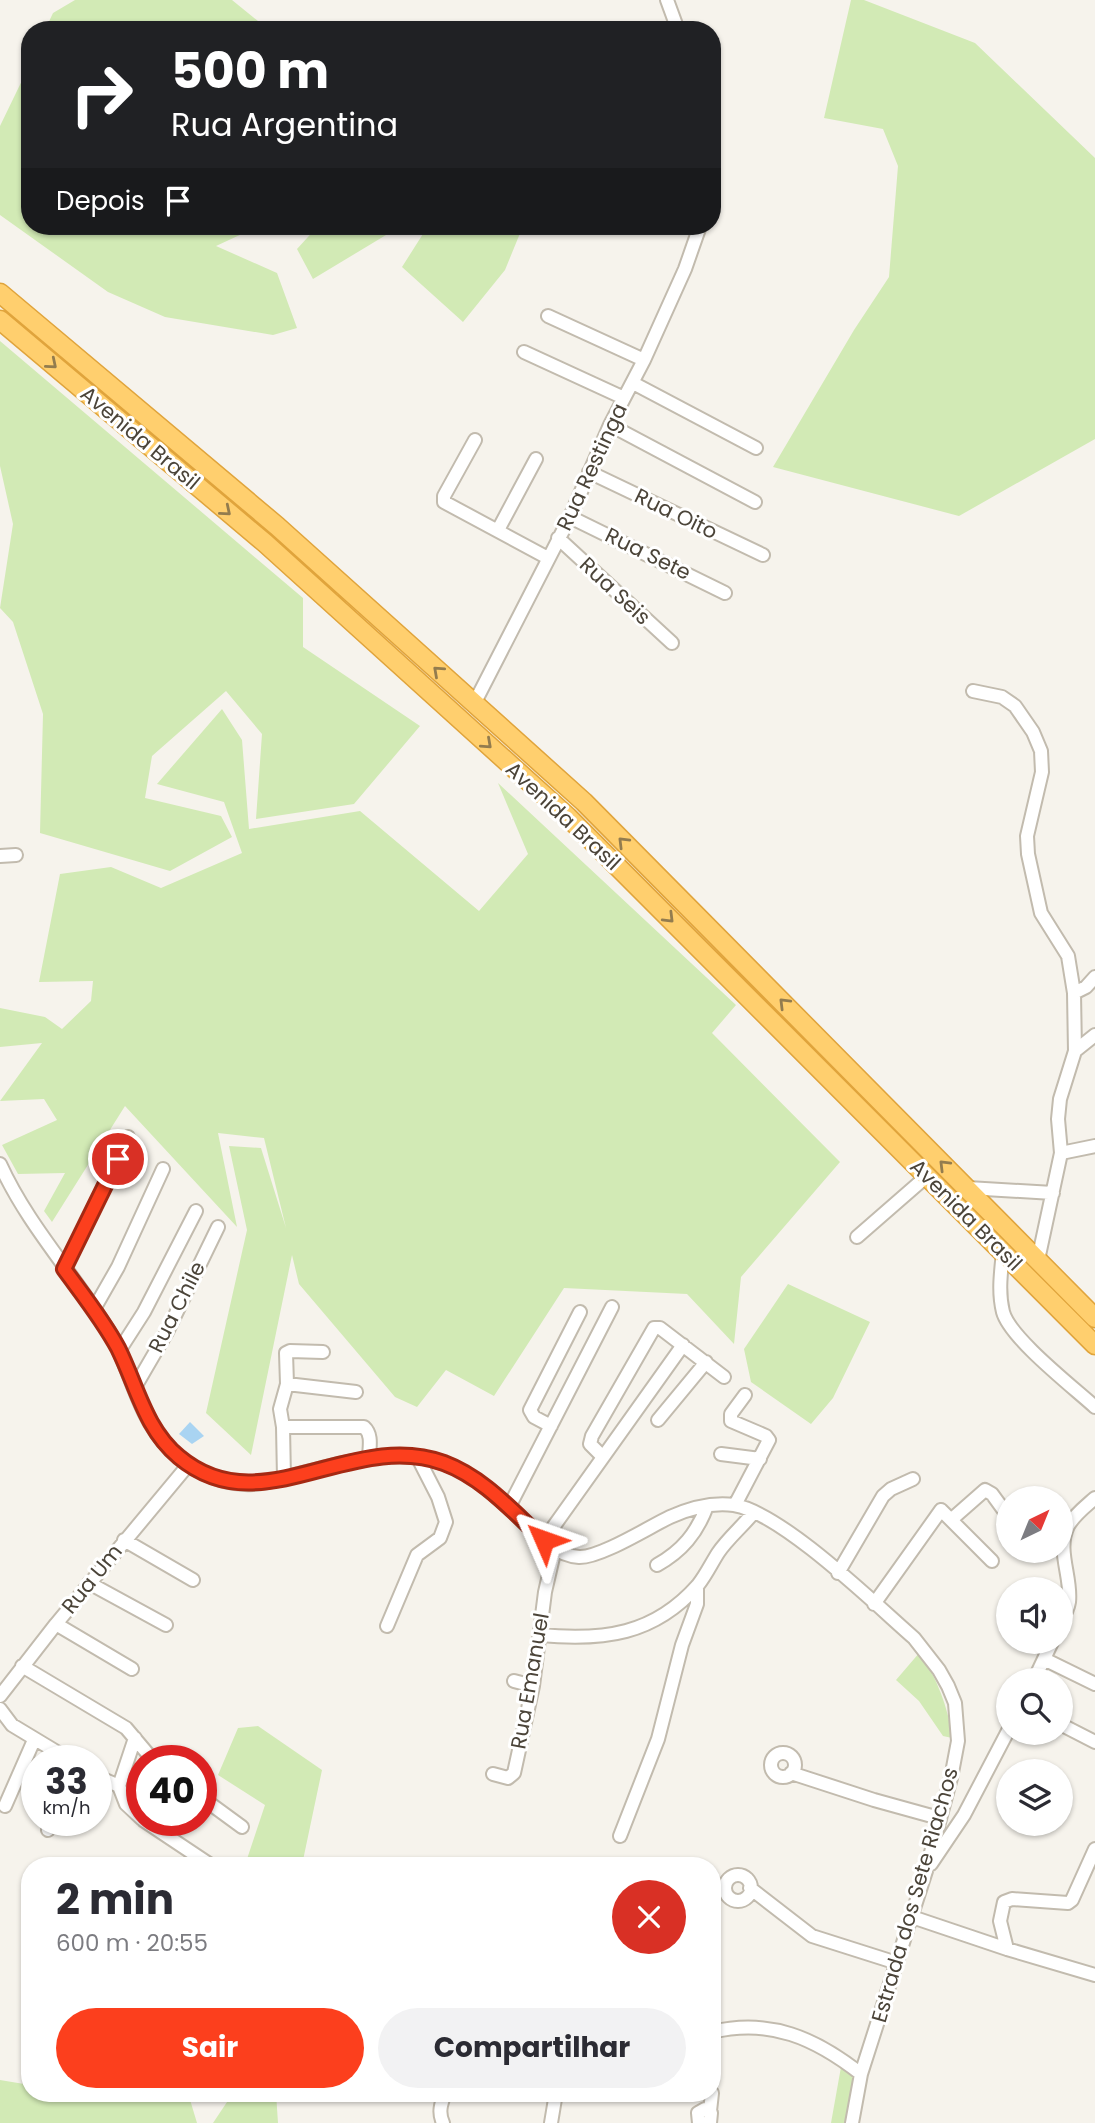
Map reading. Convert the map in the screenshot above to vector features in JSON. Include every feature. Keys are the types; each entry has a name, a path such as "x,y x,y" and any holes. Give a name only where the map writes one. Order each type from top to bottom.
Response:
{"highway":[{"name":"Avenida Brasil","path":"0,293 277,526 584,802 1095,1318"},
{"name":"Avenida Brasil","path":"0,320 265,543 568,817 1095,1345"}],"street":[{"path":"667,0 675,21"},
{"name":"Rua Restinga","path":"474,704 570,517 610,425 633,383 685,269 696,235"},
{"path":"548,316 644,360"},
{"path":"524,352 624,398"},
{"path":"633,383 757,448"},
{"path":"610,425 755,502"},
{"path":"475,440 443,499 448,506 548,558"},
{"path":"498,530 536,459"},
{"name":"Rua Oito","path":"589,472 763,555"},
{"name":"Rua Sete","path":"570,517 725,593"},
{"name":"Rua Seis","path":"558,538 672,643"},
{"path":"973,691 1002,697 1015,706 1033,732 1041,751 1042,772 1027,836 1028,854 1041,913 1068,956 1074,993 1075,1051 1058,1109 1061,1153 1038,1260"},
{"path":"0,856 16,855"},
{"path":"1074,993 1086,987 1095,977"},
{"path":"1075,1051 1095,1035"},
{"path":"64,1269 128,1138"},
{"path":"1061,1153 1095,1146"},
{"name":"Estrada dos Sete Riachos","path":"0,1164 45,1242 94,1309 119,1351 154,1430 188,1465 211,1477 238,1484 256,1484 369,1458 417,1456 465,1473 509,1507 555,1549 576,1557 594,1555 682,1512 706,1506 735,1505 785,1530 874,1604 927,1653 939,1670 955,1703 958,1741 926,1871 861,2074 852,2123"},
{"path":"94,1309 118,1267 163,1169"},
{"path":"857,1237 927,1176"},
{"name":"Avenida Brasil","path":"968,1188 1053,1193"},
{"path":"119,1351 145,1312 196,1210"},
{"name":"Rua Chile","path":"135,1387 167,1332 218,1227"},
{"path":"1003,1252 1001,1295 1006,1320 1023,1341 1095,1407"},
{"path":"509,1507 612,1307"},
{"path":"551,1426 534,1417 530,1410 580,1312"},
{"path":"601,1456 590,1444 592,1436 654,1328 660,1328 724,1377"},
{"path":"544,1540 601,1456 683,1345"},
{"path":"284,1478 280,1409 282,1394 287,1384 286,1353 323,1352"},
{"path":"659,1420 706,1363"},
{"path":"287,1384 356,1392"},
{"path":"735,1505 769,1441 766,1436 730,1421 731,1414 744,1395"},
{"path":"283,1427 364,1427 369,1431 369,1458"},
{"path":"721,1454 760,1459"},
{"path":"387,1626 417,1555 440,1538 446,1522 438,1497 417,1456"},
{"name":"Rua Um","path":"0,1696 22,1665 188,1465"},
{"path":"838,1573 883,1496 891,1489 913,1479"},
{"path":"952,1519 985,1490 996,1500"},
{"path":"1073,1520 1095,1498"},
{"path":"657,1565 671,1557 689,1540 706,1506"},
{"path":"874,1604 939,1511 943,1510 992,1561"},
{"path":"540,1636 578,1637 625,1632 664,1616 697,1586 722,1548 754,1513"},
{"path":"124,1540 192,1580"},
{"name":"Rua Emanuel","path":"494,1774 508,1778 514,1773 533,1686 546,1584 555,1549"},
{"path":"89,1583 166,1625"},
{"path":"620,1836 658,1739 682,1645 697,1604 697,1586"},
{"path":"56,1624 132,1669"},
{"path":"1039,1668 1046,1654"},
{"path":"1044,1658 1095,1684"},
{"path":"22,1665 118,1723 141,1745"},
{"path":"514,1681 533,1686"},
{"path":"0,1710 12,1725 43,1745"},
{"path":"1073,1731 1095,1742"},
{"path":"118,1786 135,1738"},
{"path":"5,1806 34,1740"},
{"path":"926,1871 964,1815 1001,1745"},
{"path":"791,1773 939,1818"},
{"path":"112,1783 118,1786 126,1804"},
{"path":"217,1809 242,1827"},
{"path":"166,1836 198,1857"},
{"path":"1007,1949 1000,1921 1004,1902 1012,1899 1068,1903 1072,1900 1095,1849"},
{"path":"750,1888 813,1936 897,1963"},
{"path":"912,1917 1095,1975"},
{"path":"721,2030 746,2026 769,2028 796,2035 825,2049 861,2074"},
{"path":"442,2102 440,2116 443,2123"},
{"path":"551,2123 554,2102"},
{"path":"699,2123 696,2118 699,2111 705,2109 710,2117"}],"green space":[{"path":"75,0 232,0 258,21 49,21 53,13"},
{"path":"851,0 864,0 975,43 1095,158 1095,439 959,516 773,467 854,330 889,277 898,166 883,129 824,118"},
{"path":"21,83 21,230 0,215 0,126"},
{"path":"28,235 240,235 216,246 277,273 297,328 273,335 165,317 108,292"},
{"path":"310,235 386,235 313,279 297,249"},
{"path":"422,235 519,235 505,270 463,322 402,267"},
{"path":"0,341 303,598 303,647 420,726 354,804 256,819 262,734 226,691 152,756 145,798 221,816 232,837 170,871 40,833 43,714 13,622 0,608 13,524 0,466"},
{"path":"222,709 242,740 249,829 360,811 479,911 528,854 498,783 736,1005 712,1033 840,1162 741,1277 734,1344 687,1294 564,1288 494,1396 446,1370 417,1407 395,1397 299,1284 292,1255 251,1455 206,1413 247,1230 229,1146 261,1148 286,1228 264,1138 218,1133 237,1227 125,1106 52,1222 44,1211 65,1173 18,1174 2,1145 57,1120 44,1099 0,1101 42,1043 0,1047 0,1008 45,1017 62,1029 91,1001 93,981 39,982 60,874 111,867 161,888 242,853 224,802 157,784"},
{"path":"788,1284 870,1322 833,1398 811,1424 751,1382 744,1349"},
{"path":"920,1652 941,1693 952,1738 943,1736 919,1701 896,1680"},
{"path":"258,1726 322,1770 304,1857 248,1857 265,1805 218,1775 238,1728"},
{"path":"841,2067 857,2076 847,2123 831,2123"},
{"path":"0,2080 21,2084 21,2102 191,2102 197,2123 0,2123"},
{"path":"227,2102 277,2102 278,2123 213,2123"}],"water":[{"path":"190,1422 204,1436 192,1444 179,1434"}],"route":[{"path":"118,1159 64,1269 109,1331 154,1430 188,1465 223,1482 256,1484 369,1458 417,1456 465,1473 509,1507 544,1540"}]}
